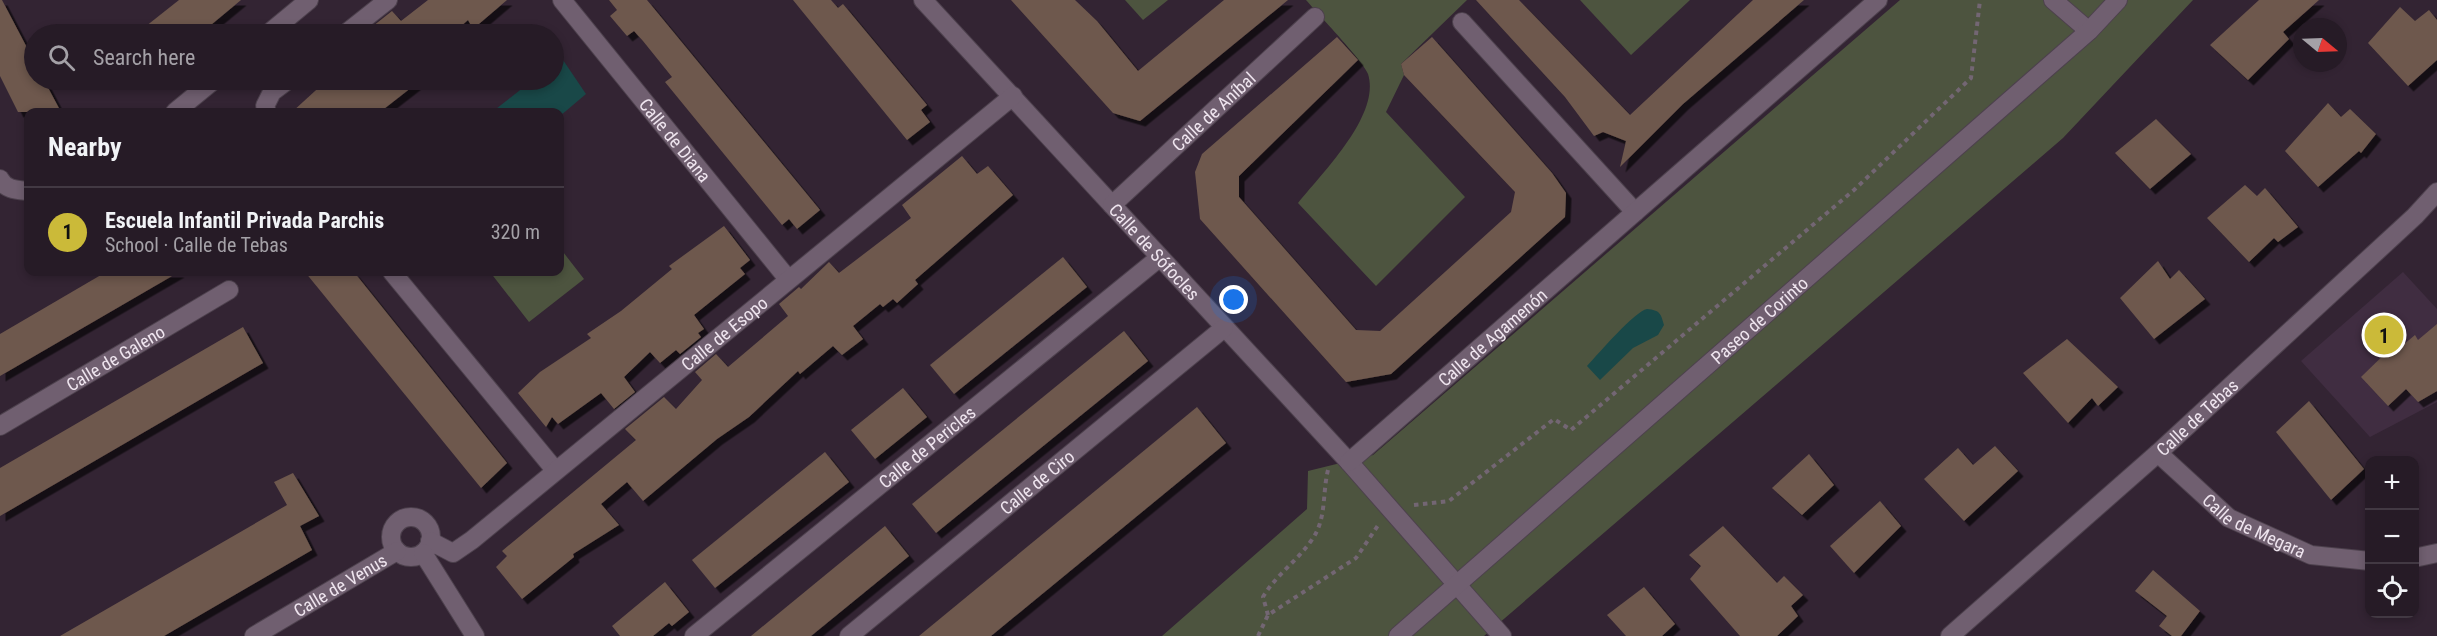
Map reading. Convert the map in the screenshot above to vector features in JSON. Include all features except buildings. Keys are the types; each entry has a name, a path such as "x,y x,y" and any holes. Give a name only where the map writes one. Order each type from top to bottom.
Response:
{"street":[{"path":"280,24 309,0"},
{"path":"358,24 388,0"},
{"name":"Calle de Diana","path":"562,0 788,279"},
{"name":"Calle de Sófocles","path":"923,0 1346,458 1502,636"},
{"name":"Calle de Agamenón","path":"1346,458 1635,212 1878,0"},
{"path":"2053,0 2089,31"},
{"name":"Paseo de Corinto","path":"1398,636 2089,31 2118,0"},
{"name":"Calle de Aníbal","path":"1112,205 1315,17"},
{"path":"1462,22 1635,212"},
{"path":"180,108 202,90"},
{"path":"266,108 276,90"},
{"name":"Calle de Esopo","path":"427,547 453,553 1012,96"},
{"path":"0,179 2,184 15,190 24,191"},
{"name":"Calle de Tebas","path":"1950,636 2158,453 2415,216 2437,192"},
{"name":"Calle de Pericles","path":"694,636 1159,258"},
{"path":"395,276 555,470"},
{"name":"Calle de Galeno","path":"0,426 229,290"},
{"name":"Calle de Ciro","path":"849,636 1224,328"},
{"name":"Calle de Megara","path":"2158,453 2229,519 2311,555 2365,560"},
{"path":"427,547 410,557 397,551 392,543 395,525 410,517 426,524 430,532 427,547 475,636"},
{"name":"Calle de Venus","path":"254,636 397,551"},
{"path":"2419,557 2437,553"}],"path":[{"path":"1258,636 1268,615 1356,558 1390,509 1449,501 1554,419 1571,430 1854,190 1971,78 1980,0"},
{"path":"1268,615 1263,597 1272,580 1312,541 1324,513 1324,485 1328,468 1346,458"}],"shaded area":[{"path":"1125,0 1168,0 1143,20"},
{"path":"1306,0 1467,0 1401,64 1404,75 1386,112 1465,197 1376,286 1298,203 1347,143 1366,107 1370,90 1365,68"},
{"path":"1580,0 1690,0 1631,55"},
{"path":"1900,0 2193,0 2063,138 1484,636 1162,636 1307,509 1308,471 1373,455"},
{"path":"564,61 586,94 564,113 564,108 497,108 520,90 564,90"},
{"path":"564,253 584,279 529,322 493,276 564,276"},
{"path":"2403,272 2437,309 2437,402 2370,437 2301,361"},
{"path":"1655,310 1662,318 1664,325 1658,335 1633,348 1600,380 1587,366 1626,324 1641,311"}],"place":[{"name":"Escuela Infantil Privada Parchis","path":"2384,335"}]}
